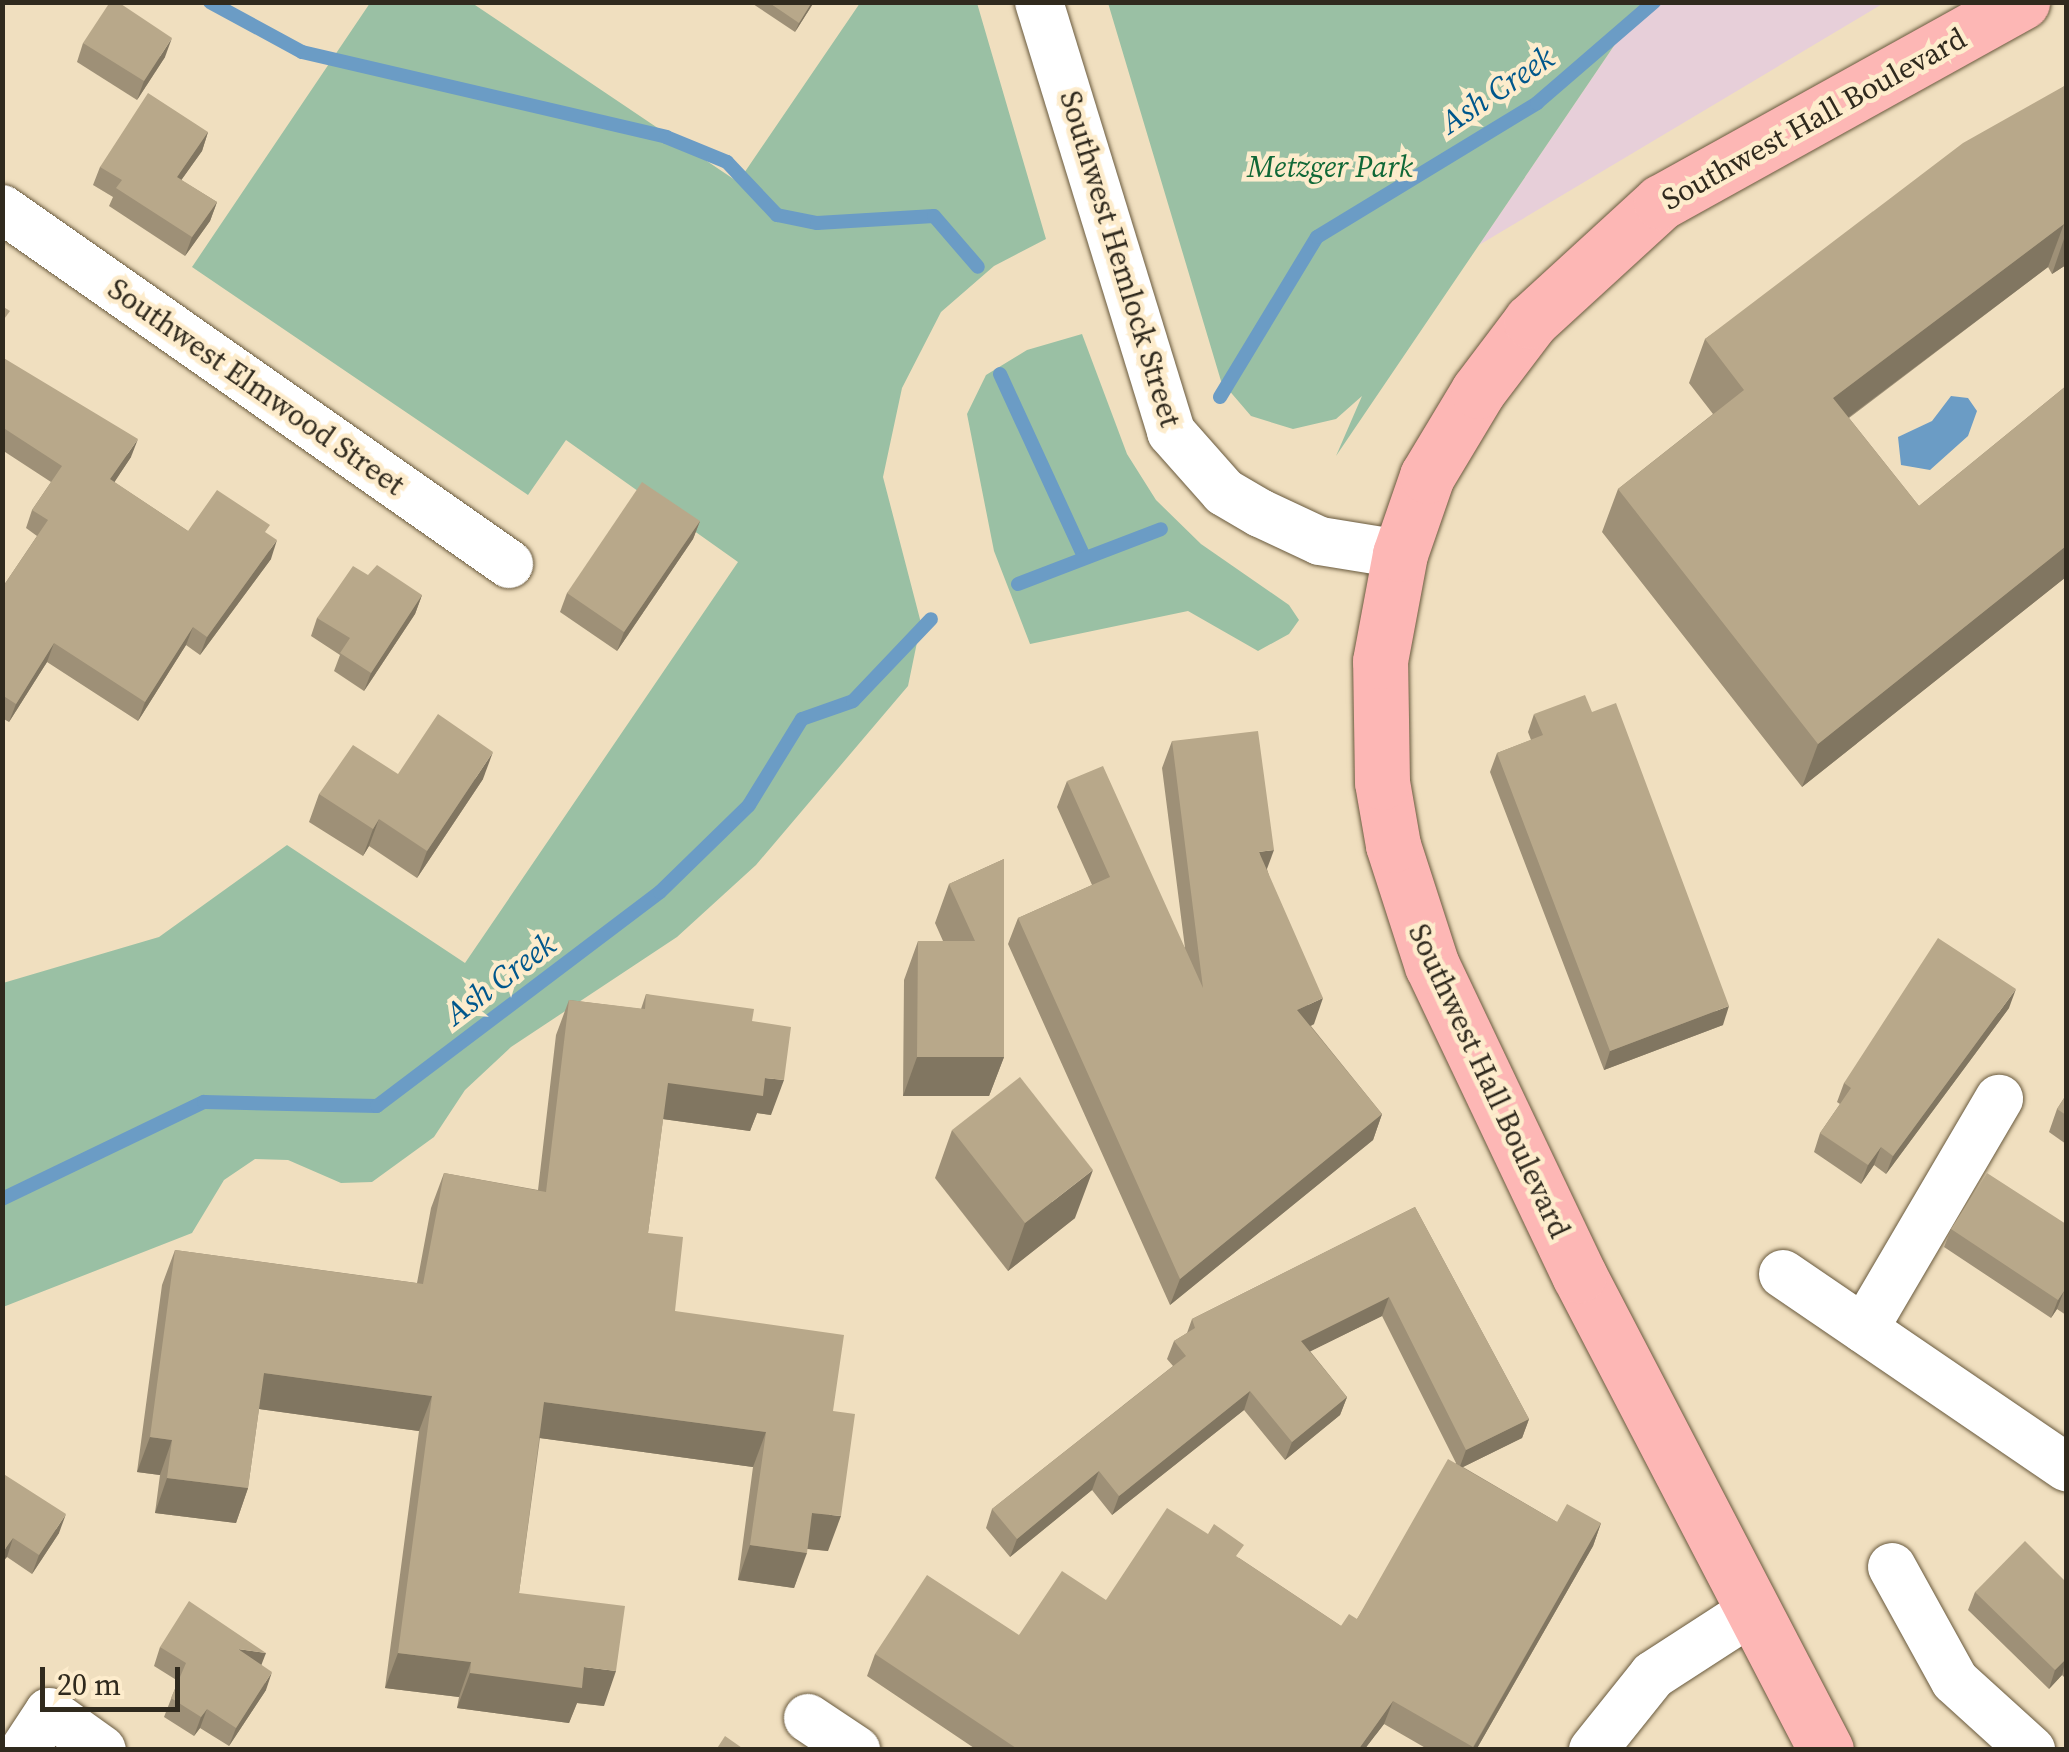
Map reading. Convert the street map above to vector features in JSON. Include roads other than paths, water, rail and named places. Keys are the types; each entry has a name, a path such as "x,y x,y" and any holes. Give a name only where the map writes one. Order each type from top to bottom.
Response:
{"main road":[{"name":"Southwest Hall Boulevard","path":"1826,1750 1579,1274 1409,907 1382,782 1380,661 1400,554 1427,476 1478,391 1580,270 1662,202 1728,160 2022,2"}],"street":[{"name":"Southwest Hemlock Street","path":"1039,2 1171,432 1224,492 1260,512 1320,541 1400,554"},
{"name":"Southwest Elmwood Street","path":"2,209 510,564"},
{"path":"1864,1329 1998,1100"},
{"path":"1783,1274 2066,1466"},
{"path":"1892,1568 1955,1680 2030,1750"},
{"path":"1593,1750 1653,1674 1755,1610"},
{"path":"808,1718 856,1750"},
{"path":"36,1731 102,1750"}],"water":[{"path":"1951,396 1968,398 1977,411 1968,436 1930,470 1901,465 1898,437 1932,421"}],"waterway":[{"path":"210,2 302,52 666,137 727,162 777,215 817,223 934,216 978,267"},
{"name":"Ash Creek","path":"1220,397 1317,237 1537,103 1654,2"},
{"path":"1000,374 1084,557"},
{"name":"Ash Creek","path":"1018,584 1161,529"},
{"name":"Ash Creek","path":"2,1199 204,1102 377,1106 660,892 749,805 802,719 853,701 931,619"}],"park label":[{"name":"Metzger Park","path":"1330,167"}]}
